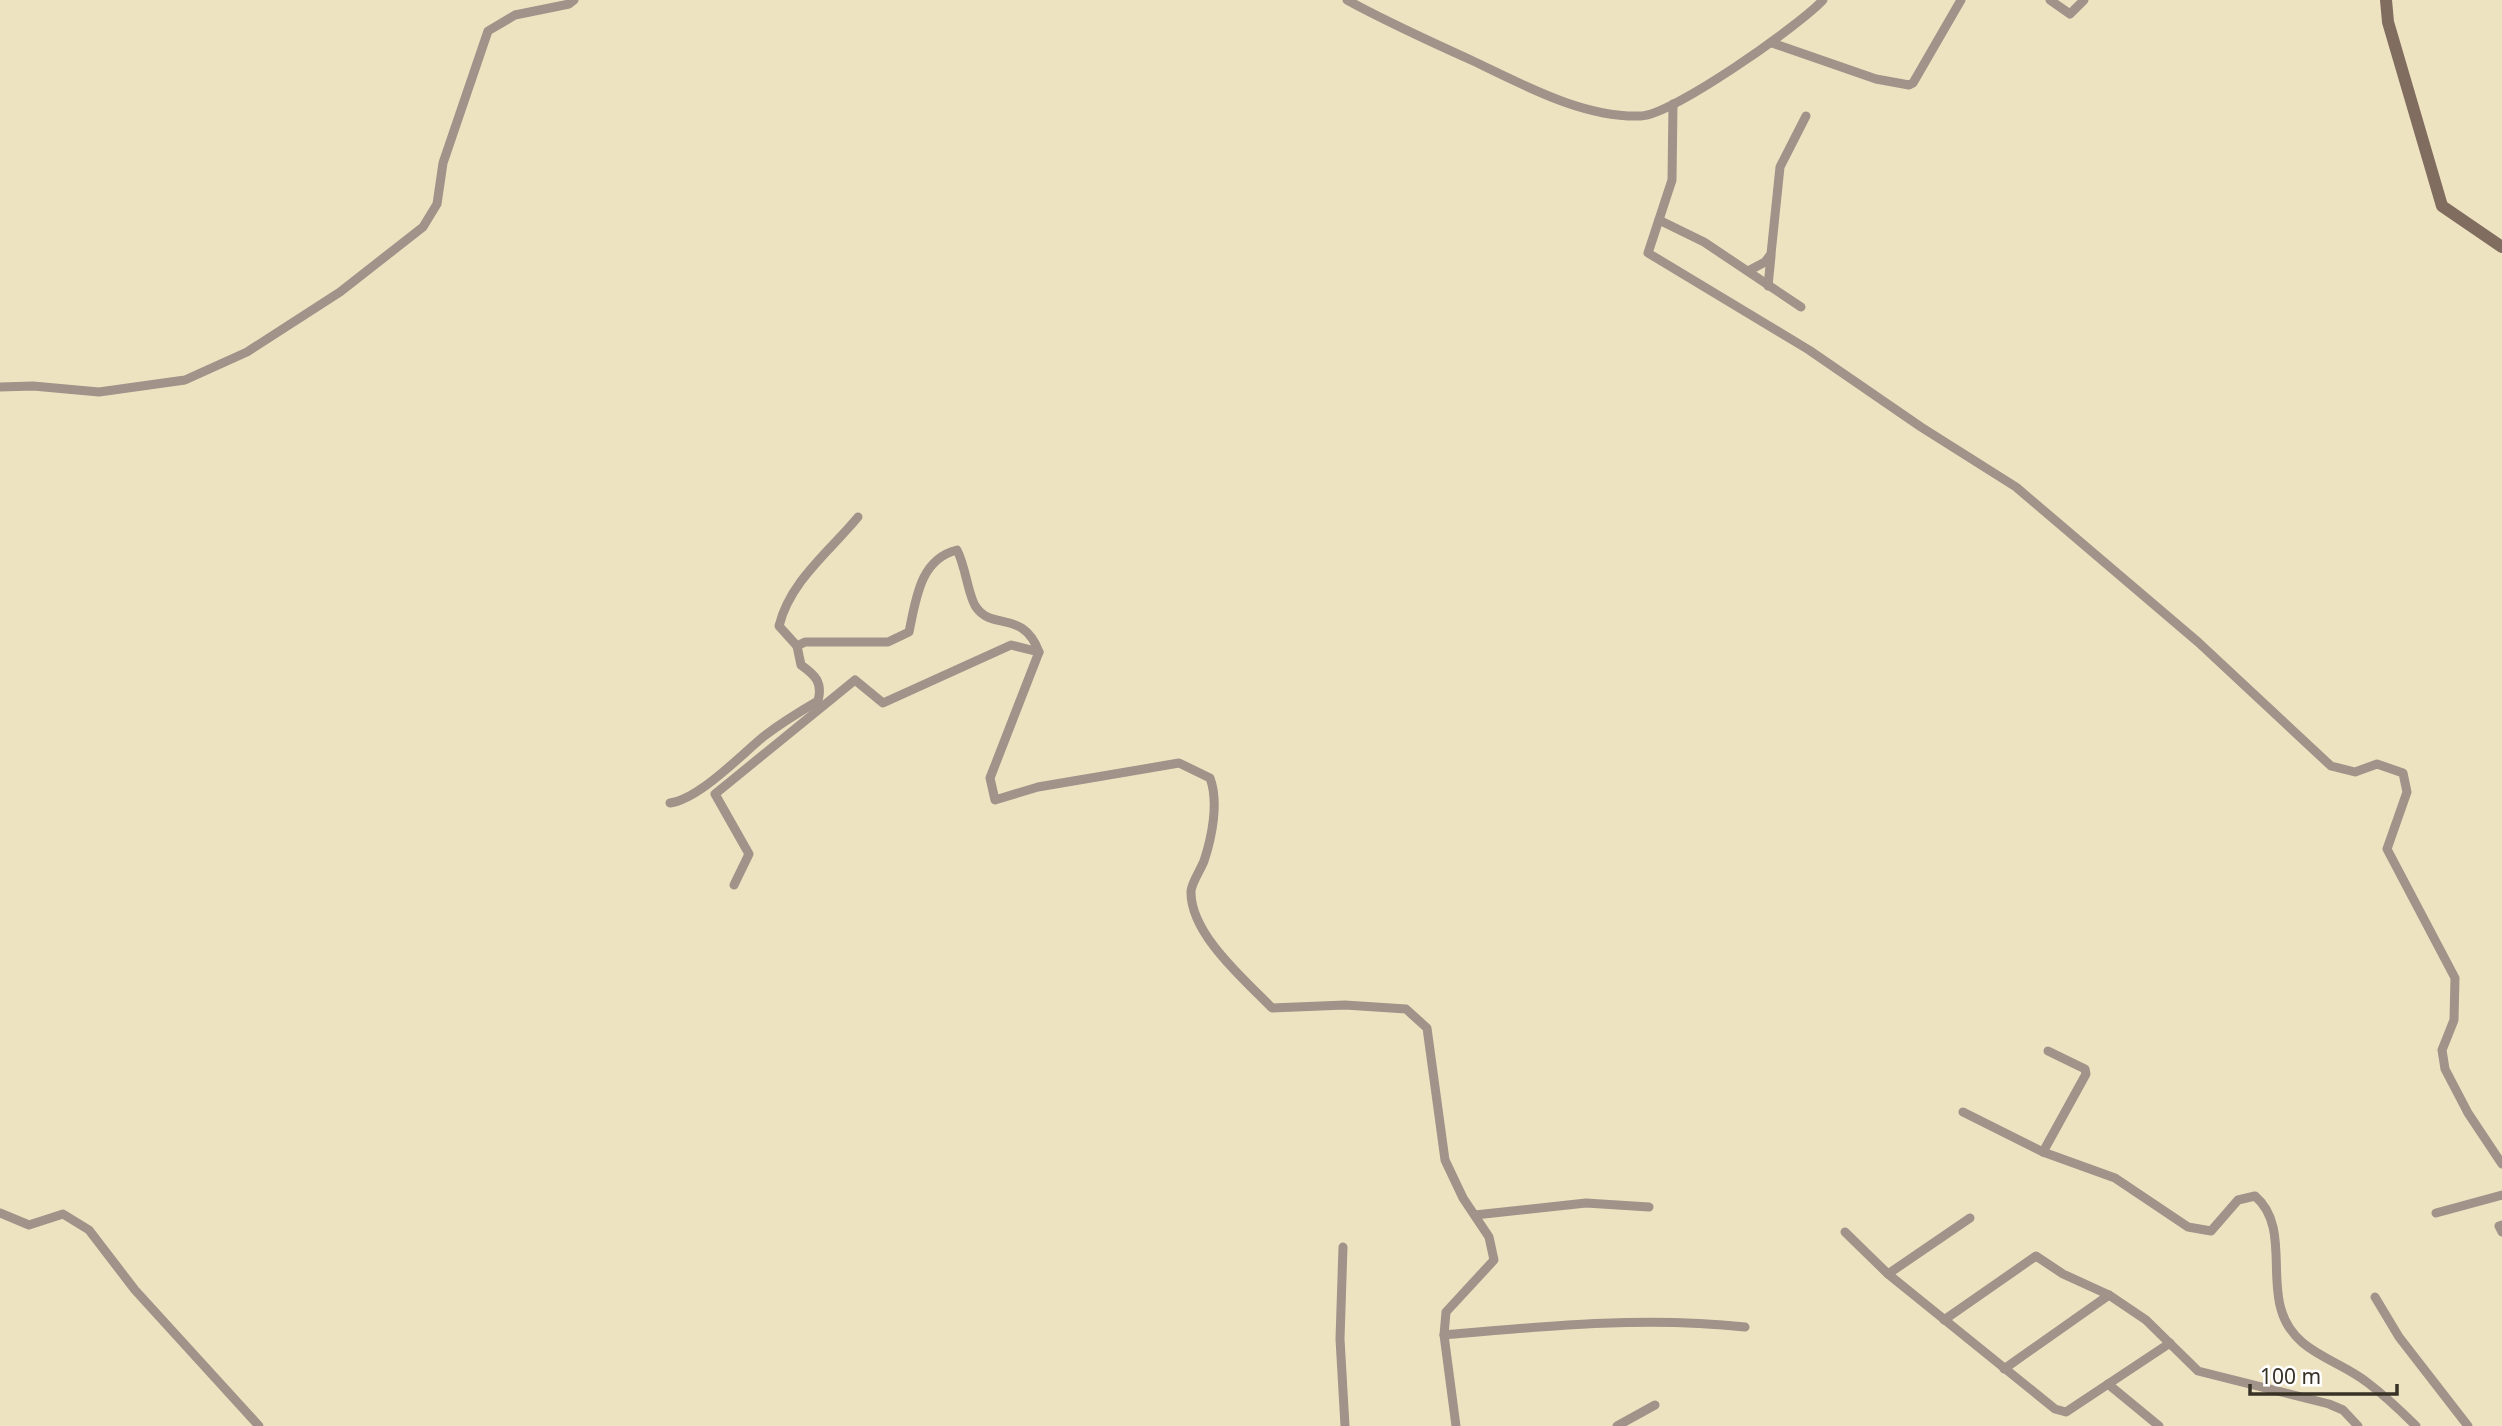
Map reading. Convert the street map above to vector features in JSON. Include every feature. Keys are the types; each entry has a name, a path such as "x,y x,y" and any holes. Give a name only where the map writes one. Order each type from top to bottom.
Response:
{"street":[{"path":"0,387 33,386 99,392 185,380 247,352 340,292 423,227 437,204 443,163 488,31 515,15 569,4 574,0"},
{"path":"1347,0 1520,83 1599,113 1643,116 1673,104 1772,43 1823,0"},
{"path":"1772,43 1876,79 1909,85 1913,83 1961,0"},
{"path":"2050,0 2070,13 2084,0"},
{"path":"2386,0 2393,43 2442,206 2502,247"},
{"path":"1673,104 1672,180 1648,253 1810,350 1921,427 2017,487 2198,642 2331,766 2355,772 2376,764 2403,773 2407,792 2387,849 2455,978 2457,998 2451,1034 2441,1050 2445,1069 2468,1113 2502,1164"},
{"path":"1768,286 1780,167 1806,116"},
{"path":"1659,220 1704,242 1801,307"},
{"path":"1748,271 1765,262 1771,254"},
{"path":"670,803 678,802 716,776 787,719 818,701 821,690 817,677 800,665 797,646 779,626 784,607 802,580 858,517"},
{"path":"797,646 805,642 888,642 909,632 921,579 942,554 957,550 965,565 976,607 990,617 1013,622 1032,635 1039,652 990,778 995,800 1038,787 1179,762 1210,778 1217,794 1204,860 1191,890 1199,926 1272,1008 1345,1005 1406,1009 1427,1028 1445,1160 1489,1237 1494,1260 1446,1312 1444,1335 1456,1426"},
{"path":"734,885 749,854 715,794 855,680 883,703 1012,645 1039,652"},
{"path":"2043,1152 2086,1074 2085,1069 2048,1051"},
{"path":"1963,1112 2043,1152 2115,1178 2180,1222 2199,1231 2211,1231 2238,1200 2255,1196 2262,1202 2276,1241 2280,1308 2289,1328 2301,1343 2367,1381 2416,1426"},
{"path":"2437,1213 2502,1195"},
{"path":"1475,1215 1587,1203 1649,1207"},
{"path":"0,1213 29,1225 63,1214 89,1230 135,1290 259,1426"},
{"path":"1888,1274 1970,1218"},
{"path":"2502,1225 2499,1226 2502,1231"},
{"path":"1845,1232 1888,1274 2055,1409 2066,1412 2170,1343"},
{"path":"1343,1247 1340,1339 1345,1426"},
{"path":"1944,1320 2036,1256 2063,1274 2109,1294 2146,1320 2198,1371 2329,1404 2343,1410 2358,1426"},
{"path":"2004,1369 2109,1294"},
{"path":"2375,1297 2399,1337 2468,1426"},
{"path":"1444,1335 1628,1321 1745,1326"},
{"path":"2108,1384 2159,1426"},
{"path":"1615,1425 1655,1405"}]}
